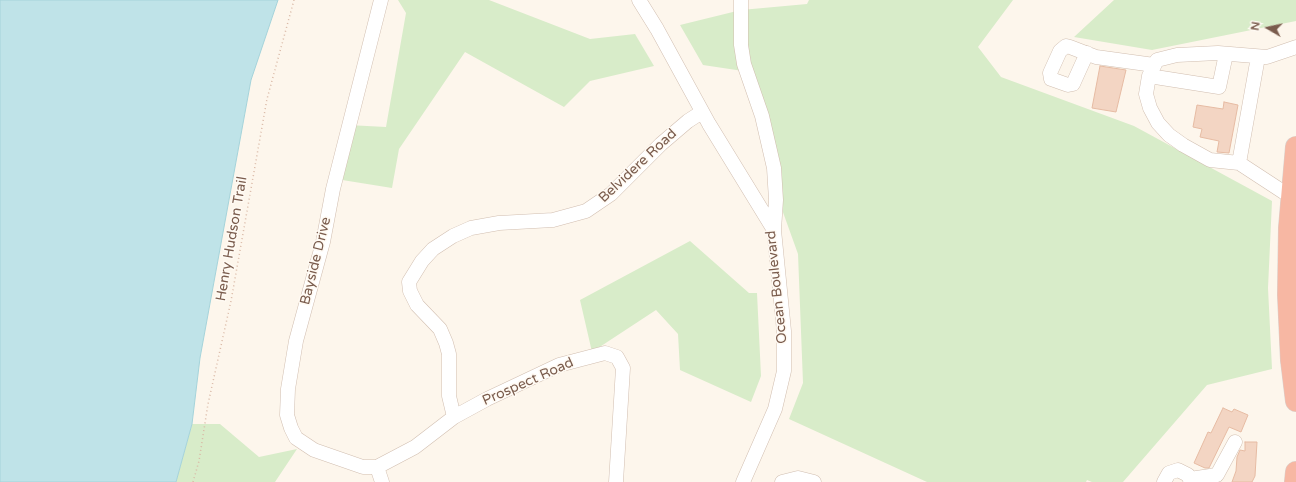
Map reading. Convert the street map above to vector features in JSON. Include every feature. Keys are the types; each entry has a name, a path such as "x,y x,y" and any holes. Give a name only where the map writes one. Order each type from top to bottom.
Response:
{"highway":[{"path":"1296,147 1291,197 1288,295 1291,360 1296,401"},
{"path":"1294,482 1296,472"}],"street":[{"name":"Bayside Drive","path":"377,467 363,467 314,450 302,443 291,428 287,415 288,389 296,341 323,242 333,189 381,0"},
{"name":"Ocean Boulevard","path":"639,0 657,29 702,112 774,230 784,331 784,371 775,409 743,482"},
{"path":"741,0 741,45 744,64 762,116 774,168 776,200 774,230"},
{"path":"1291,197 1239,163 1210,160 1182,145 1169,135 1158,123 1150,108 1146,94 1152,71 1157,60 1177,55 1226,54 1267,57 1296,47"},
{"path":"1088,53 1096,57 1219,87 1226,54"},
{"path":"1239,163 1258,57"},
{"name":"Belvidere Road","path":"454,417 449,396 448,354 446,343 440,329 417,305 410,291 409,282 412,274 422,260 433,249 453,236 471,228 499,223 553,220 586,210 611,194 661,144 688,121 702,112"},
{"name":"Prospect Road","path":"377,467 415,447 454,417 486,399 559,365 601,353 610,354 620,361 623,368 616,482"},
{"path":"1164,482 1168,473 1178,470 1188,475 1190,481 1217,475 1235,442"},
{"path":"377,467 382,482"},
{"path":"782,482 798,478 814,482"}],"path":[{"name":"Henry Hudson Trail","path":"193,482 199,462 208,404 232,301 267,99 294,0"}],"green space":[{"path":"398,0 489,0 590,39 635,34 654,66 590,81 564,107 465,52 399,149 392,188 336,179 348,125 386,127 406,13"},
{"path":"809,0 1013,0 978,47 1001,77 1134,126 1272,201 1268,288 1272,369 1207,385 1123,482 1092,482 1087,480 1086,482 927,482 789,419 803,383 798,254 775,190 743,71 703,65 680,25 741,10 807,4"},
{"path":"1114,0 1296,0 1296,21 1152,50 1074,37"},
{"path":"690,241 749,293 757,293 761,376 751,402 680,370 678,334 656,310 592,352 580,300"},
{"path":"192,424 220,424 259,457 297,449 275,482 176,482"}],"water":[{"path":"0,0 278,0 251,80 200,358 192,424 176,482 0,482"}],"building":[{"path":"1100,66 1126,70 1116,112 1092,108"},
{"path":"1224,102 1238,105 1229,153 1217,152 1219,141 1200,137 1202,129 1193,127 1197,105 1223,109"},
{"path":"1223,408 1232,412 1234,409 1248,415 1241,432 1229,427 1209,468 1205,468 1194,463 1208,432 1211,433"},
{"path":"1245,442 1257,442 1255,476 1252,482 1232,482 1236,471 1237,457 1240,450 1245,451"}]}
